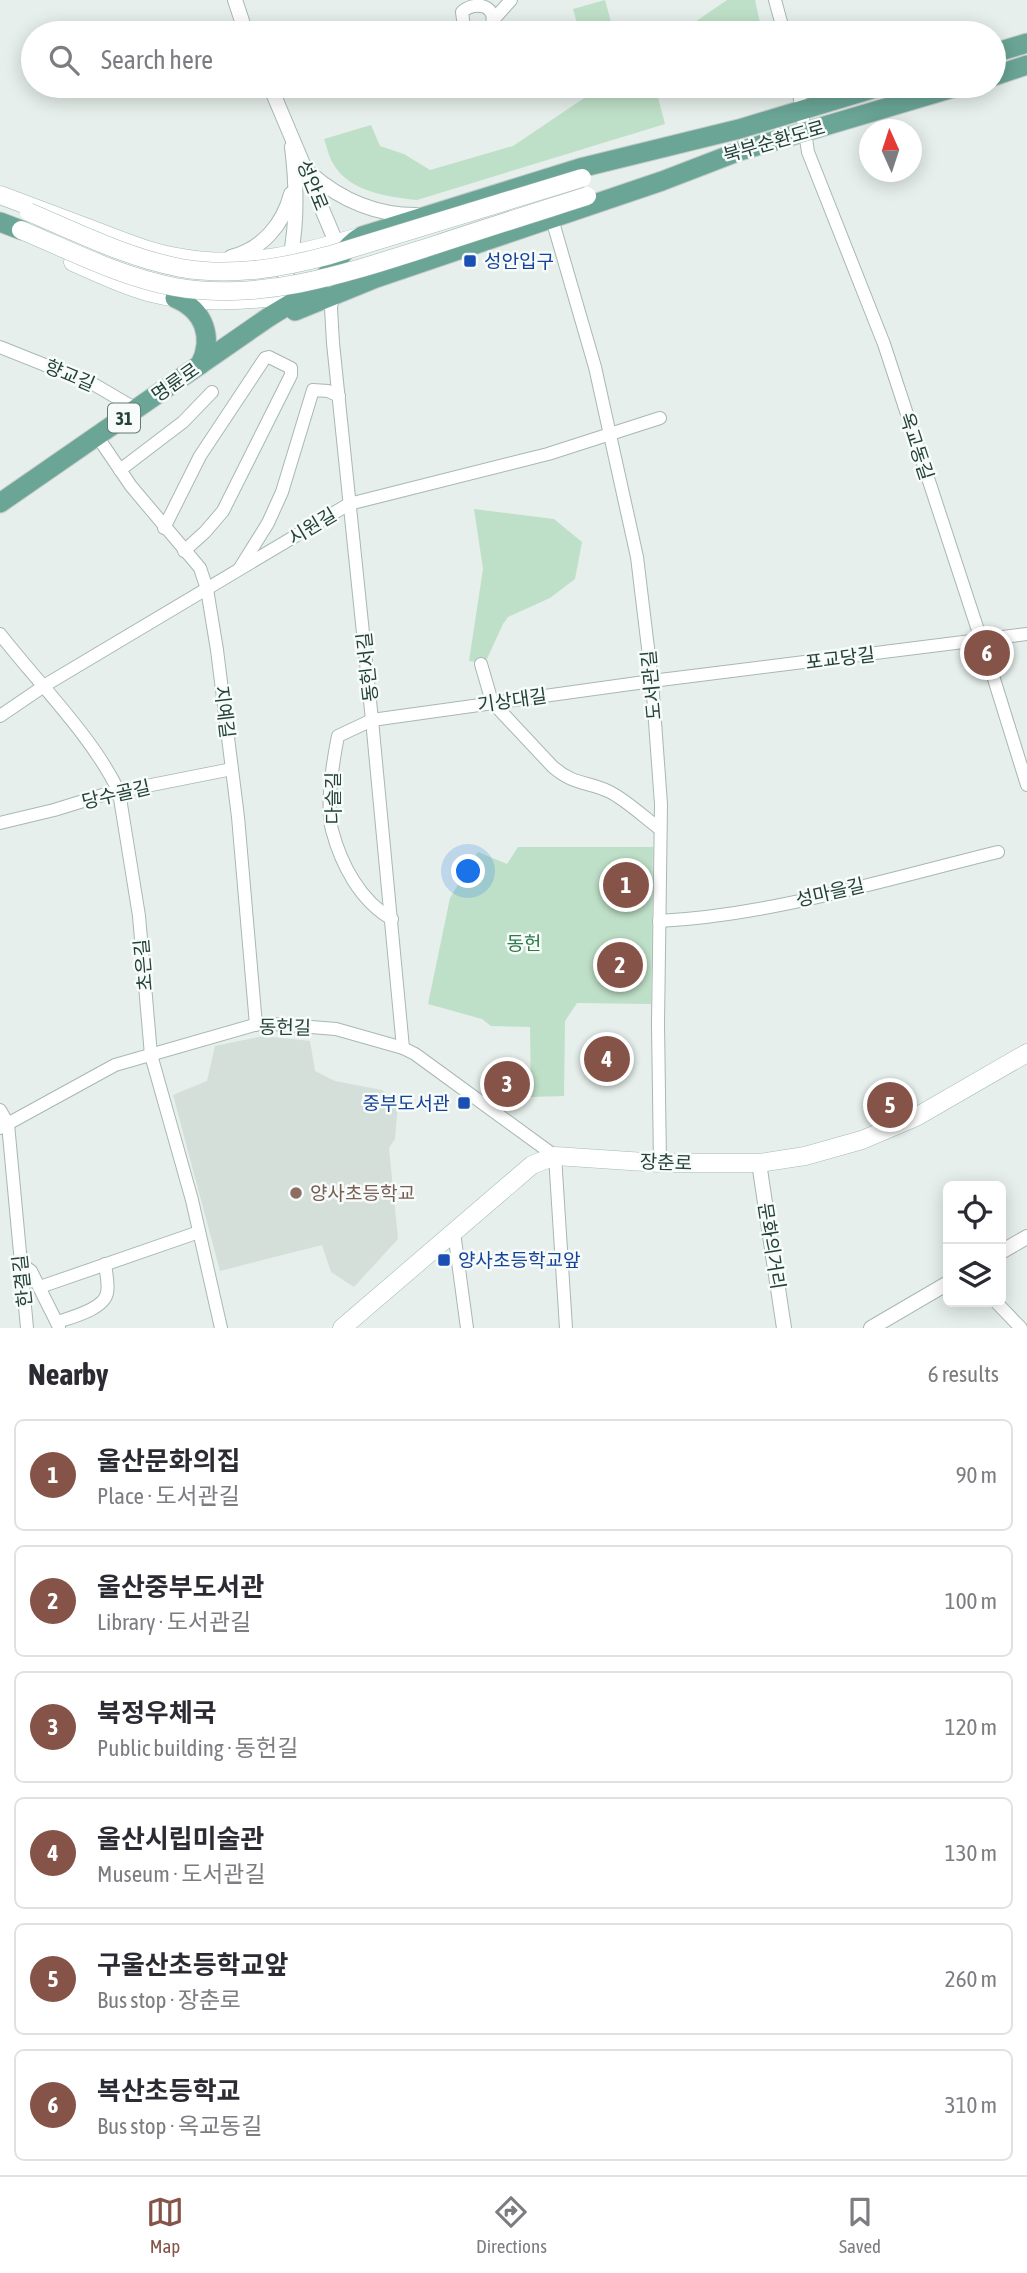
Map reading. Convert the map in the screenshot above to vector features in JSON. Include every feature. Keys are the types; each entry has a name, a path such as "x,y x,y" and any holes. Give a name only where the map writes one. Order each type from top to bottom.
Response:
{"main road":[{"path":"1006,49 1027,43"},
{"path":"1006,72 1027,65"},
{"name":"북부순환도로","path":"30,209 126,253 155,262 204,271 267,269 330,255 842,98"},
{"name":"북부순환도로","path":"19,233 149,281 177,287 234,290 270,288 380,262 587,196 919,98"},
{"path":"0,197 159,253 205,261 292,256 339,248 362,236 580,168 734,130"},
{"path":"247,333 265,319 322,295 662,181 740,151"},
{"path":"0,222 114,280 147,292 176,298 222,300 322,295"},
{"path":"0,228 19,233"},
{"path":"247,333 322,295 327,275 339,248"},
{"path":"176,298 194,309 204,325 206,348 200,365"},
{"name":"명륜로","path":"0,503 247,333"},
{"name":"장춘로","path":"555,1156 660,1163 759,1163 805,1156 862,1140 916,1117 1027,1053"},
{"path":"342,1328 532,1165 555,1156"}],"street":[{"path":"235,0 242,21"},
{"path":"463,21 462,12 468,4 481,1 489,6 494,19 511,0"},
{"path":"775,0 781,21"},
{"name":"성안로","path":"275,98 301,170 339,248"},
{"name":"옥교동길","path":"799,98 808,152 884,344 1027,785"},
{"path":"301,170 329,189 369,208 395,215 428,215"},
{"path":"265,319 278,297 292,256 301,170"},
{"path":"205,261 253,249 271,233 285,212 301,170"},
{"name":"도서관길","path":"551,219 595,367 637,557 652,681 661,804 660,1163"},
{"path":"339,248 345,265 352,272 376,278"},
{"path":"322,295 341,266 339,248"},
{"name":"동헌서길","path":"322,295 331,319 337,371 392,919 402,1048"},
{"name":"향교길","path":"0,346 95,385 136,409"},
{"path":"164,528 200,456 265,358 269,357 291,368 290,375 223,511 184,551"},
{"path":"238,571 268,523 282,492 313,390 328,391 339,396"},
{"path":"120,470 183,422 212,392"},
{"name":"시원길","path":"0,716 43,687 349,505 476,474 660,418"},
{"name":"지예길","path":"97,436 164,528 200,568 207,589 232,769 256,1025"},
{"name":"초은길","path":"0,634 110,774 119,792 139,916 151,1055 199,1231 221,1328"},
{"name":"포교당길","path":"652,681 1027,634"},
{"path":"481,664 492,702 564,777 610,792 660,829"},
{"name":"기상대길","path":"372,720 652,681"},
{"name":"다슬길","path":"372,720 338,736 331,773 332,828 353,883 384,915 392,919"},
{"name":"당수골길","path":"0,823 119,792 232,769"},
{"name":"성마을길","path":"659,921 692,919 793,901 998,852"},
{"name":"동헌길","path":"4,1126 115,1066 261,1023 337,1029 402,1048 555,1156"},
{"name":"한결길","path":"0,1111 4,1126 27,1328"},
{"path":"555,1156 566,1328"},
{"name":"문화의거리","path":"759,1163 784,1328"},
{"path":"40,1287 199,1231"},
{"path":"454,1233 467,1328"},
{"path":"1006,1249 1027,1237"},
{"path":"20,1263 31,1271 59,1325 85,1314 105,1299 105,1264"},
{"path":"871,1328 943,1286"},
{"path":"1001,1307 1021,1328"}],"shaded area":[{"name":"양사초등학교","path":"263,1036 310,1041 315,1071 335,1081 382,1090 398,1103 395,1139 389,1148 398,1239 354,1287 331,1272 322,1245 220,1271 173,1095 207,1081 215,1046"}],"green space":[{"path":"605,0 611,21 576,21 573,9"},
{"path":"727,0 755,0 760,21 696,21"},
{"path":"584,98 658,98 665,124 417,200 371,192 350,181 332,162 324,139 371,125 380,146 404,154 430,170 513,146"},
{"path":"474,509 554,519 582,542 575,579 550,598 508,617 485,663 469,661 483,569"},
{"name":"동헌","path":"518,847 653,847 651,1004 577,1003 565,1021 564,1096 531,1097 530,1027 491,1026 482,1019 428,1004 450,898 478,852 507,864"}],"place":[{"name":"성안입구","path":"470,261"},
{"name":"복산초등학교","path":"987,653"},
{"name":"울산문화의집","path":"626,885"},
{"name":"울산중부도서관","path":"620,965"},
{"name":"울산시립미술관","path":"607,1059"},
{"name":"북정우체국","path":"507,1084"},
{"name":"중부도서관","path":"464,1103"},
{"name":"구울산초등학교앞","path":"890,1105"},
{"name":"양사초등학교","path":"296,1193"},
{"name":"양사초등학교앞","path":"444,1260"}]}
